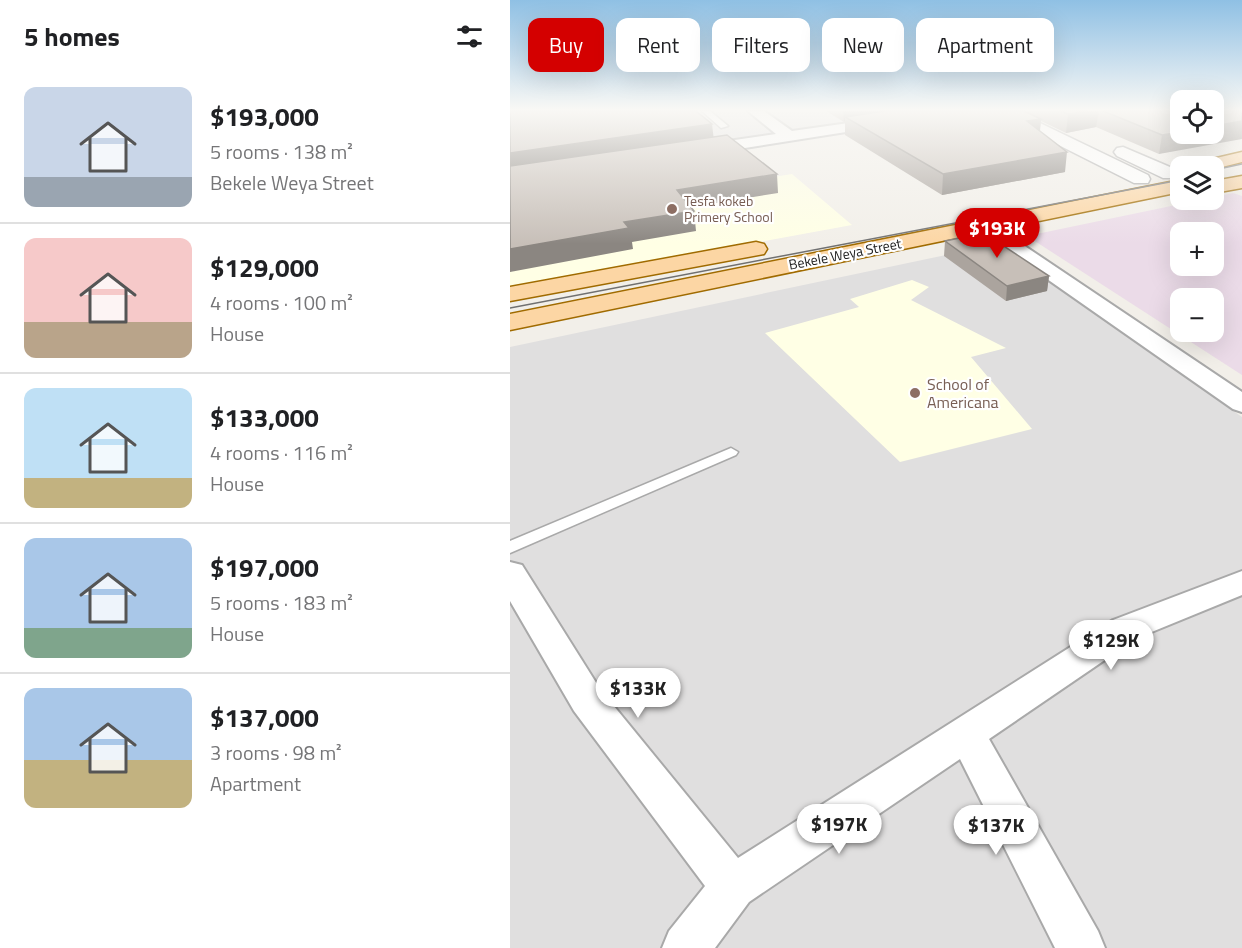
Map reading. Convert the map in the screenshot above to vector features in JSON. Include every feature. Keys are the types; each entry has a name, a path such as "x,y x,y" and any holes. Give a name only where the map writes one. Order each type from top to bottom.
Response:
{"main road":[{"path":"1224,162 1242,159"},
{"path":"1224,163 1242,159"},
{"path":"1224,178 1242,174"},
{"name":"Bekele Weya Street","path":"848,232 1141,179 1170,177"},
{"name":"Bekele Weya Street","path":"510,322 1037,215 1170,179"},
{"path":"1224,185 1242,182"},
{"path":"1037,215 1087,210 1170,195"},
{"name":"Bekele Weya Street","path":"510,294 779,245"}],"street":[{"path":"1093,155 1141,179"},
{"path":"1130,155 1170,174"},
{"path":"983,226 1242,404"},
{"path":"510,573 587,700 733,887"},
{"path":"686,948 733,887 1125,629 1242,582"},
{"path":"967,735 1081,948"}],"lane":[{"path":"510,547 731,452"}],"shaded area":[{"path":"510,155 654,155 510,177"},
{"name":"Tesfa kokeb Primery School","path":"792,174 852,225 510,288 510,182 673,193"},
{"path":"1233,193 1242,196 1242,375 1191,342 1224,342 1224,288 1170,288 1170,328 1027,236 1170,206 1170,210 1224,210 1224,195"},
{"path":"998,244 1242,417 1242,948 510,948 510,347"},
{"name":"School of Americana","path":"912,280 929,287 911,300 1006,348 971,357 1032,429 900,462 765,333 859,307 850,299"}],"building":[{"path":"585,155 753,155 777,174 677,190 694,211 624,222 629,228 510,249 510,166"},
{"path":"911,155 1049,155 943,174"},
{"path":"984,233 1049,276 1007,286 945,241"}],"tram line":[{"path":"1224,168 1242,164"},
{"path":"510,308 1170,182"}],"place":[{"name":"Tesfa kokeb Primery School","path":"672,209"},
{"name":"School of Americana","path":"915,393"}]}
